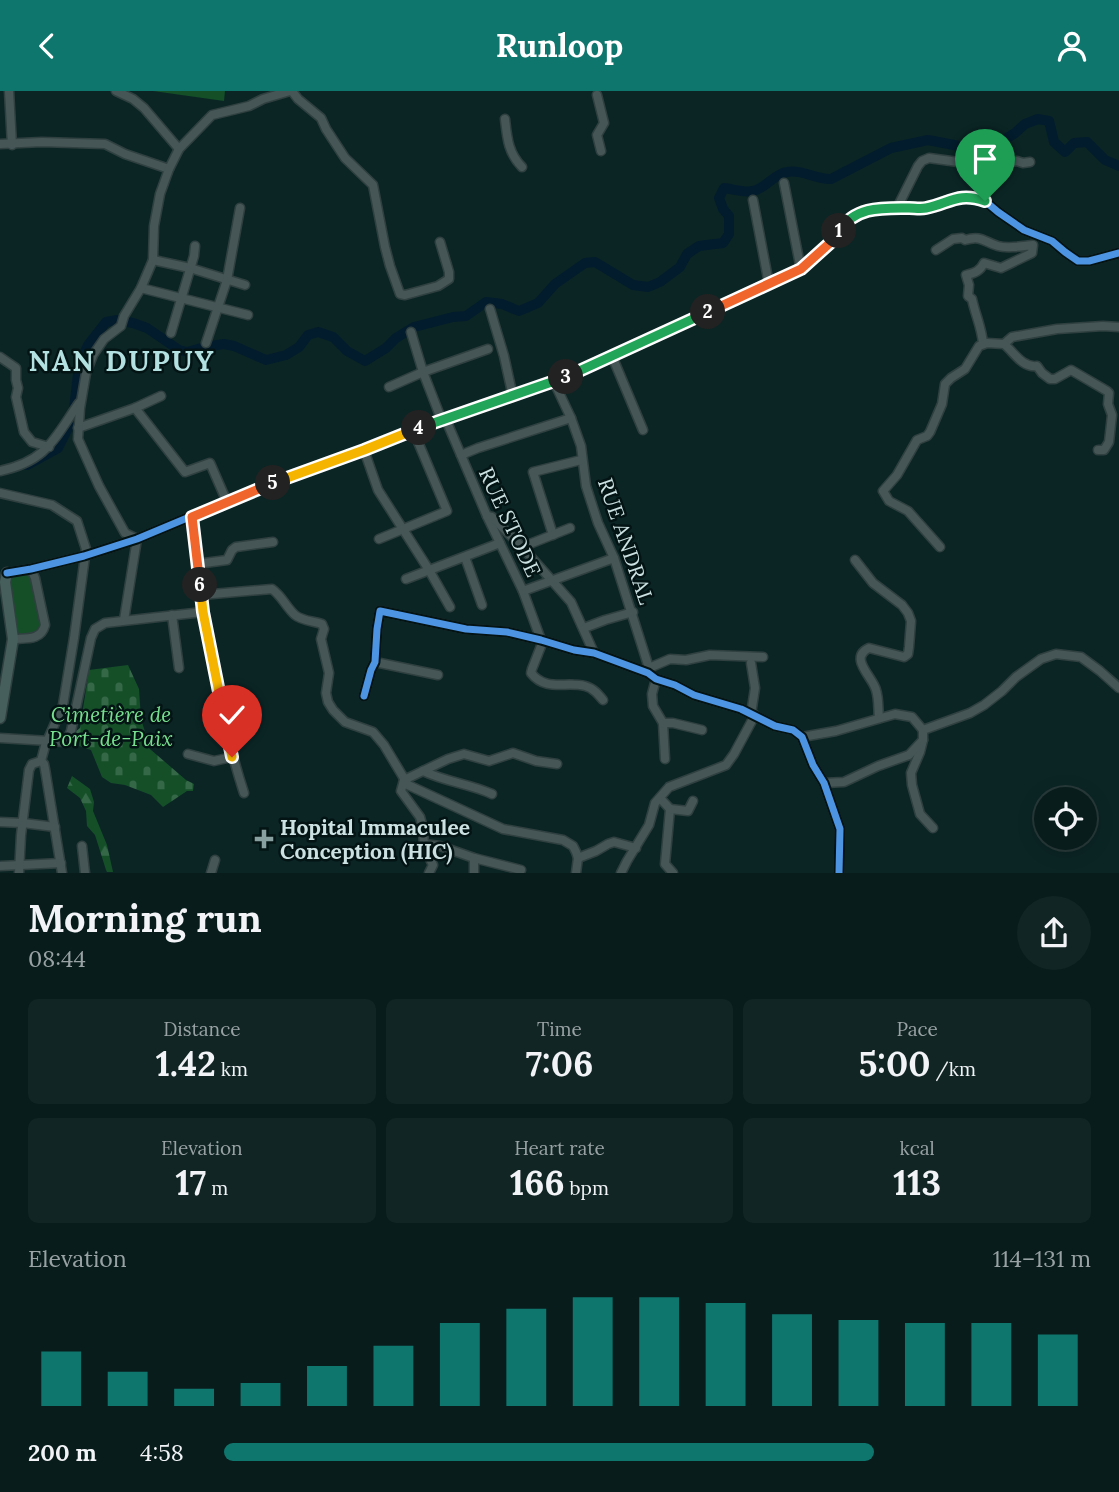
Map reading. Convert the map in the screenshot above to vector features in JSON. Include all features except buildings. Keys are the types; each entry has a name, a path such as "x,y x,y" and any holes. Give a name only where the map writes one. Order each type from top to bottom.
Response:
{"main road":[{"path":"0,718 13,639 4,608 4,574"}],"street":[{"path":"116,91 133,99 144,109 179,149"},
{"path":"137,539 125,533 99,486 78,439 81,399 93,355 122,321 153,260 154,226 160,194 169,169 179,149 212,115 249,106 262,99 291,91 321,118 345,158 373,185 385,247 400,294 433,287 449,279 440,242"},
{"path":"597,95 604,123 597,135 601,151"},
{"path":"6,97 12,145"},
{"path":"505,119 510,149 514,159 522,167"},
{"path":"0,145 42,142 105,144 169,169"},
{"path":"897,208 918,166 929,158 974,164 1030,162"},
{"path":"783,183 803,268"},
{"path":"4,574 84,557 137,539 414,430 554,382 803,268 831,242 845,222 866,210 925,208 972,196 985,201 1013,223 1052,241 1078,261 1089,261 1119,253"},
{"path":"753,200 769,284"},
{"path":"206,343 228,280 240,208"},
{"path":"936,250 953,239 962,238 985,239 1000,247 1033,245 1032,253 1013,263 1001,268 984,263 974,274 967,275 968,296 972,299 975,315 980,323 984,344"},
{"path":"171,333 195,246"},
{"path":"153,260 245,285"},
{"path":"141,288 248,315"},
{"path":"490,309 513,397"},
{"path":"940,547 908,511 889,501 883,491 904,465 917,440 930,432 942,404 945,384 965,369 972,354 984,344 1004,344 1012,337 1057,329 1119,327"},
{"name":"RUE STODE","path":"411,332 423,372 523,591 542,640"},
{"path":"1004,344 1025,365 1037,366 1050,379 1071,370 1109,393 1108,404 1112,415 1108,442 1104,450 1097,450"},
{"path":"389,387 488,349"},
{"path":"612,356 643,430"},
{"path":"0,357 16,368 16,397 28,438 36,444 49,447"},
{"name":"RUE ANDRAL","path":"554,382 581,446 586,486 633,612 651,673 653,706 663,723 664,759"},
{"path":"78,428 162,396"},
{"path":"0,471 18,467 49,447 81,399"},
{"path":"135,408 185,472 210,463 227,502"},
{"path":"461,455 571,418"},
{"path":"379,539 447,511 414,430"},
{"path":"364,450 378,489 450,607"},
{"path":"553,534 533,472 582,460"},
{"path":"0,493 52,505 77,520 86,549 63,705 41,761"},
{"path":"487,516 492,517 522,547 571,602 594,653"},
{"path":"192,517 203,612 232,757 244,793"},
{"path":"522,547 570,528"},
{"path":"124,620 137,539"},
{"path":"197,564 227,561 236,547 273,542"},
{"path":"406,579 500,543"},
{"path":"465,557 482,605"},
{"path":"523,591 614,558"},
{"path":"855,560 873,583 902,605 911,621 908,654 904,657 869,648 860,657 860,663 877,691 879,718"},
{"path":"13,639 40,635 45,625 31,569"},
{"path":"201,595 272,589 280,594 295,615 303,620 322,624 324,629 321,639 329,673 328,702 345,722 373,732 408,785 503,829 563,840 573,846 578,858 576,873"},
{"path":"364,696 375,662 380,611 466,629 507,632 542,640 594,653 651,673 694,695 753,714 775,726 793,730 802,737 813,765 824,783 840,829 839,873"},
{"path":"0,739 66,742 71,731 95,629 105,623 124,620 203,612"},
{"path":"584,628 633,612"},
{"path":"172,615 179,668"},
{"path":"74,638 92,638"},
{"path":"542,640 532,669 533,676 541,682 559,686 586,686 603,700"},
{"path":"651,673 670,659 686,660 710,655 763,657"},
{"path":"923,730 970,713 1041,659 1056,655 1081,657 1119,688"},
{"path":"375,662 438,675"},
{"path":"621,873 649,825 655,803 669,787 726,765 734,754 753,714 755,688 751,663"},
{"path":"802,737 836,731 895,714 912,717 923,730 920,752 911,773 912,785 920,814 933,828"},
{"path":"663,723 702,730"},
{"path":"824,783 844,782 909,755 923,740"},
{"path":"429,873 433,865 423,844 420,817 401,790 404,780 464,754 489,761 513,753 536,761 557,764"},
{"path":"188,754 214,761 232,757"},
{"path":"19,870 29,771 32,764 41,761"},
{"path":"0,866 19,870 62,868 44,764 41,761"},
{"path":"423,771 492,794"},
{"path":"660,798 670,809 688,811 693,801"},
{"path":"670,809 665,864 673,873"},
{"path":"0,822 55,827"},
{"path":"578,858 596,852 608,843 636,848"},
{"path":"423,844 440,846 521,870"},
{"path":"82,846 85,873"},
{"path":"474,858 474,873"},
{"path":"211,873 215,860"}],"green space":[{"path":"153,91 225,91 224,101"},
{"path":"30,571 42,628 38,634 14,636 8,574"},
{"name":"Cimetière de Port-de-Paix","path":"128,665 139,689 141,719 146,735 143,743 194,784 193,791 187,791 163,807 151,795 125,785 111,783 102,777 91,750 79,746 80,740 70,736 80,728 89,670"},
{"path":"72,776 90,789 94,802 93,811 107,845 113,872 106,870 95,835 87,826 86,811 80,798 67,788"}],"waterway":[{"path":"27,465 58,448 73,418 79,365 88,345 106,322 117,320 147,328 179,350 187,352 224,344 266,360 286,355 299,347 308,335 318,332 333,337 347,351 365,361 414,327 466,316 486,302 502,304 519,311 538,303 555,284 585,263 595,262 633,285 648,287 660,282 680,267 687,254 699,246 723,243 729,234 729,216 719,198 724,188 753,191 782,173 793,171 831,179 891,148 928,140 975,149 990,149 1025,124 1038,119 1049,121 1054,142 1065,152 1074,143 1087,142 1105,160 1119,166"}],"cycle path":[{"path":"7,573 84,556 137,539 254,490 413,430 554,382 801,270 831,242 845,222 866,210 925,208 972,196 985,201 1024,230 1052,241 1078,261 1089,261 1119,253"},
{"path":"364,696 375,662 380,611 466,629 507,632 594,653 648,673 694,695 741,709 775,726 793,730 802,737 813,765 824,783 840,829 839,873"}],"place":[{"name":"Hopital Immaculee Conception (HIC)","path":"264,839"}],"district":[{"name":"NAN DUPUY","path":"122,361"}],"route":[{"path":"232,757 203,612 192,517 414,430 554,382 785,278 815,257 831,242 845,222 866,210 925,208 972,196 985,201"}]}
